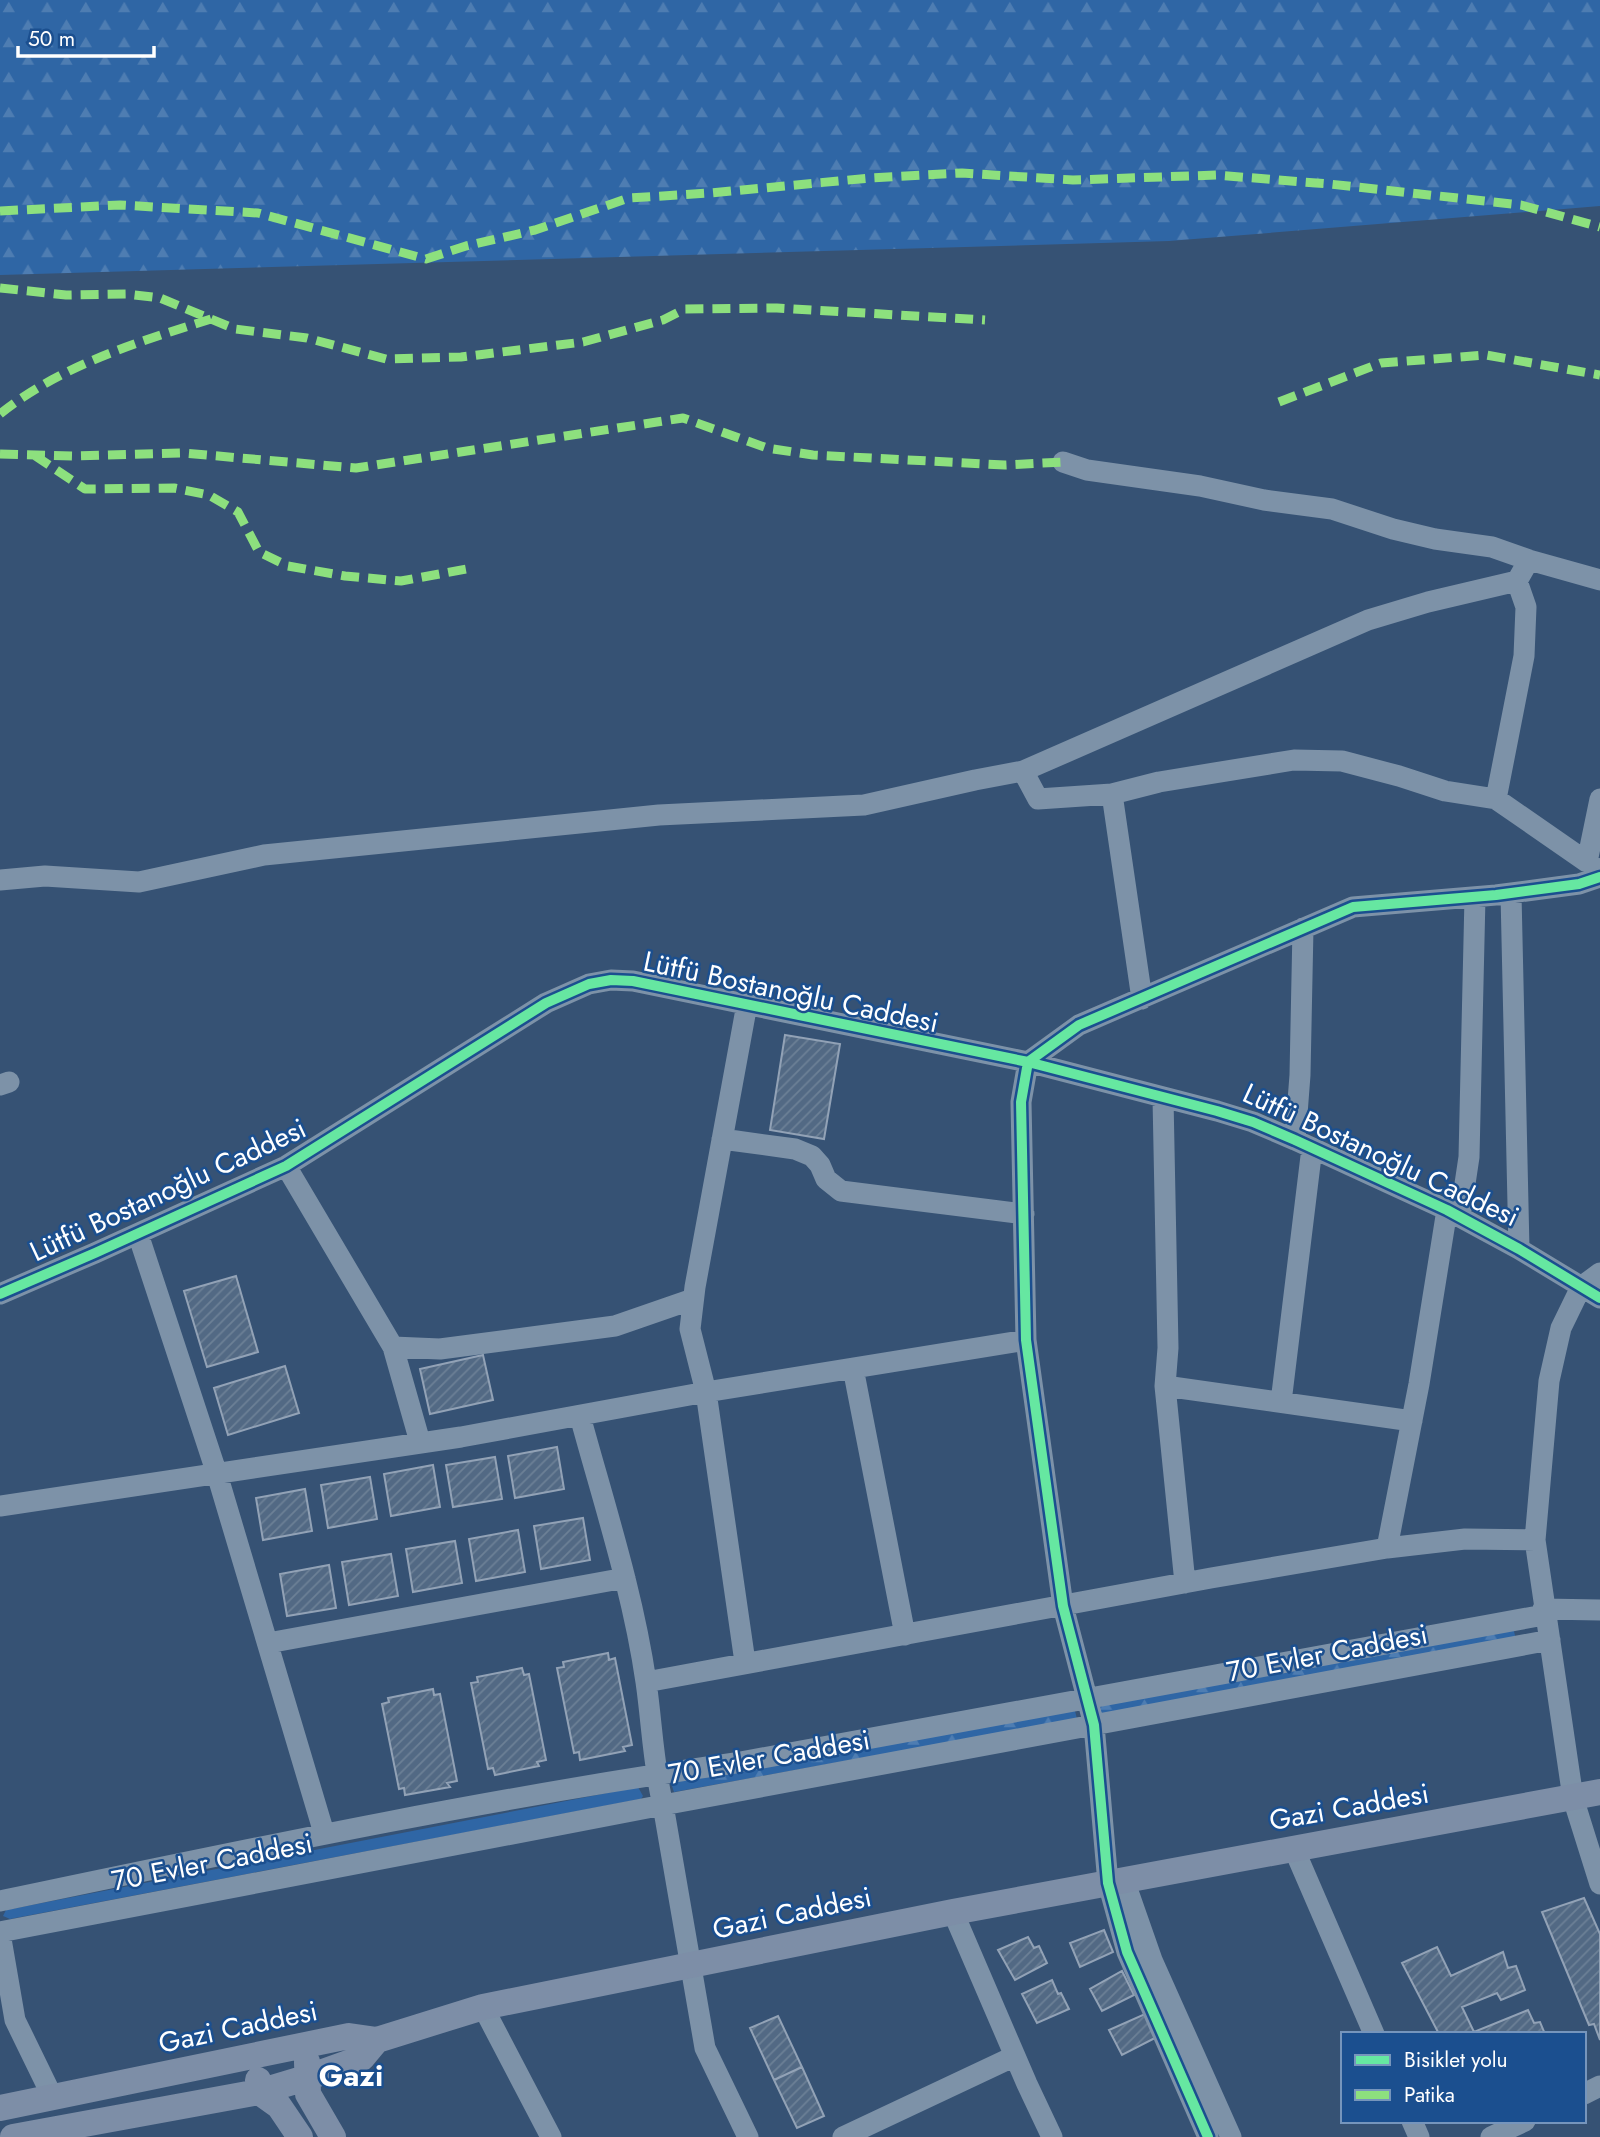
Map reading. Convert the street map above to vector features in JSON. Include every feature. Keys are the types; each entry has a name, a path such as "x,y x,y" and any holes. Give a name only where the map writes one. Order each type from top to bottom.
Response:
{"main road":[{"name":"Gazi Caddesi","path":"0,2108 349,2036 377,2040 483,2007 953,1912 1600,1792"},
{"path":"13,2137 259,2092 362,2058 377,2040"},
{"path":"306,2045 308,2094 333,2137"},
{"path":"256,2057 259,2092"},
{"path":"259,2092 279,2106 300,2137"}],"street":[{"path":"1063,461 1087,470 1332,509 1393,529 1435,539 1492,547 1600,580"},
{"path":"0,880 45,876 139,882 277,853 659,815 864,806 1023,771 1368,620 1428,602 1517,581 1529,560"},
{"path":"1496,799 1524,656 1526,607 1517,581"},
{"path":"1023,771 1038,799 1112,794 1159,782 1293,760 1342,761 1399,775 1445,791 1496,799 1596,870"},
{"path":"1112,794 1142,999"},
{"path":"1208,2137 1127,1952 1094,1725 1063,1606 1026,1340 1021,1102 1028,1062 1079,1025 1353,907 1511,894 1579,884 1596,870 1600,799"},
{"path":"1511,894 1519,1249"},
{"path":"1387,1548 1454,1214 1469,1157 1475,897"},
{"path":"1281,1402 1303,1144 1300,1075 1303,928"},
{"name":"Lütfü Bostanoğlu Caddesi","path":"0,1294 286,1166 518,1019 558,997 589,984 611,980 633,981 1028,1062 1241,1118 1454,1214 1600,1298"},
{"path":"745,1662 706,1392 690,1329 693,1298 747,1004"},
{"path":"1163,1098 1168,1348 1165,1386 1185,1583"},
{"path":"722,1139 795,1149 812,1156 821,1165 826,1178 841,1191 1024,1214"},
{"path":"286,1166 393,1347 420,1443"},
{"path":"138,1234 217,1474 324,1833"},
{"path":"1600,1273 1581,1287 1561,1328 1549,1381 1535,1540 1573,1798 1600,1884"},
{"path":"393,1347 440,1349 615,1326 693,1298"},
{"path":"0,1506 420,1443 706,1392 1026,1340"},
{"path":"853,1368 905,1635"},
{"path":"1165,1386 1412,1421"},
{"path":"580,1416 625,1578 646,1682 656,1774 705,2048 748,2137"},
{"path":"646,1682 1387,1548 1465,1539 1535,1540"},
{"path":"268,1643 625,1578"},
{"name":"70 Evler Caddesi","path":"0,1901 324,1833 656,1774 735,1763 1544,1612 1600,1610"},
{"name":"70 Evler Caddesi","path":"0,1932 1550,1640"},
{"path":"1294,1849 1373,2032"},
{"path":"1116,1881 1231,2137"},
{"path":"953,1912 1052,2137"},
{"path":"0,1932 15,2020 52,2096"},
{"path":"483,2007 551,2137"},
{"path":"843,2137 1015,2056"},
{"path":"1491,2137 1521,2123"}],"green space":[{"path":"0,0 1600,0 1600,206 1169,241 0,275"},
{"path":"1513,1627 1516,1640 1100,1716 1097,1703"},
{"path":"1074,1707 1077,1719 674,1792 670,1780"},
{"path":"638,1787 643,1796 641,1799 10,1919 3,1916 6,1910"}],"building":[{"path":"785,1035 840,1044 824,1139 770,1130"},
{"path":"236,1276 258,1352 207,1367 184,1291"},
{"path":"483,1355 493,1400 430,1414 420,1369"},
{"path":"285,1366 299,1413 228,1435 214,1388"},
{"path":"557,1447 564,1489 515,1498 508,1456"},
{"path":"495,1457 502,1499 453,1507 446,1465"},
{"path":"433,1465 440,1507 391,1516 384,1474"},
{"path":"370,1477 377,1519 328,1528 321,1485"},
{"path":"305,1489 312,1531 263,1540 256,1498"},
{"path":"583,1518 590,1560 541,1569 534,1526"},
{"path":"518,1530 525,1572 476,1581 469,1539"},
{"path":"455,1541 462,1583 413,1592 406,1549"},
{"path":"391,1554 398,1596 349,1605 342,1562"},
{"path":"329,1565 336,1608 287,1616 280,1574"},
{"path":"608,1653 609,1660 615,1658 632,1745 623,1747 625,1751 580,1760 579,1752 574,1753 557,1668 564,1667 563,1662"},
{"path":"522,1668 524,1675 529,1674 546,1760 537,1762 539,1766 495,1775 493,1768 488,1769 471,1683 478,1682 477,1677"},
{"path":"433,1689 434,1695 440,1694 457,1781 447,1783 450,1787 405,1795 404,1788 399,1789 382,1704 389,1702 388,1698"},
{"path":"1584,1898 1600,1934 1600,2040 1594,2024 1589,2025 1542,1912"},
{"path":"1104,1930 1113,1952 1080,1967 1070,1943"},
{"path":"1028,1937 1034,1948 1039,1946 1047,1963 1015,1980 998,1950"},
{"path":"1437,1947 1451,1976 1503,1952 1508,1968 1516,1966 1525,1990 1501,2000 1497,1993 1462,2007 1474,2032 1438,2032 1402,1963"},
{"path":"1122,1971 1134,1995 1102,2011 1090,1989"},
{"path":"1052,1980 1069,2009 1037,2023 1022,1994"},
{"path":"1528,2010 1534,2023 1540,2022 1544,2032 1474,2032"},
{"path":"1145,2014 1155,2038 1122,2055 1109,2030"},
{"path":"778,2016 802,2067 774,2080 750,2028"},
{"path":"802,2067 824,2116 797,2128 774,2080"}],"marked path":[{"path":"0,211 120,205 258,213 426,259 466,246 535,230 629,198 962,173 1073,180 1216,175 1329,184 1521,205 1600,227"},
{"path":"0,288 66,295 127,294 160,298 235,329 307,338 386,359 461,357 583,342 663,320 685,309 777,308 985,320"},
{"path":"0,414 74,368 128,346 211,319"},
{"path":"1279,402 1381,363 1486,355 1600,375"},
{"path":"0,454 76,456 183,453 356,468 683,418 767,448 813,455 1005,465 1063,462"},
{"path":"34,455 85,489 174,488 209,495 238,512 259,552 288,566 345,576 401,581 472,568"}],"cycle path":[{"path":"1208,2137 1127,1952 1108,1883 1094,1725 1063,1606 1026,1340 1021,1102 1028,1062 1079,1025 1353,907 1496,895 1579,884 1600,877"},
{"path":"0,1294 286,1166 546,1003 589,984 611,980 633,981 1028,1062 1253,1122 1447,1210 1600,1298"}],"district":[{"name":"Gazi","path":"351,2075"}]}
